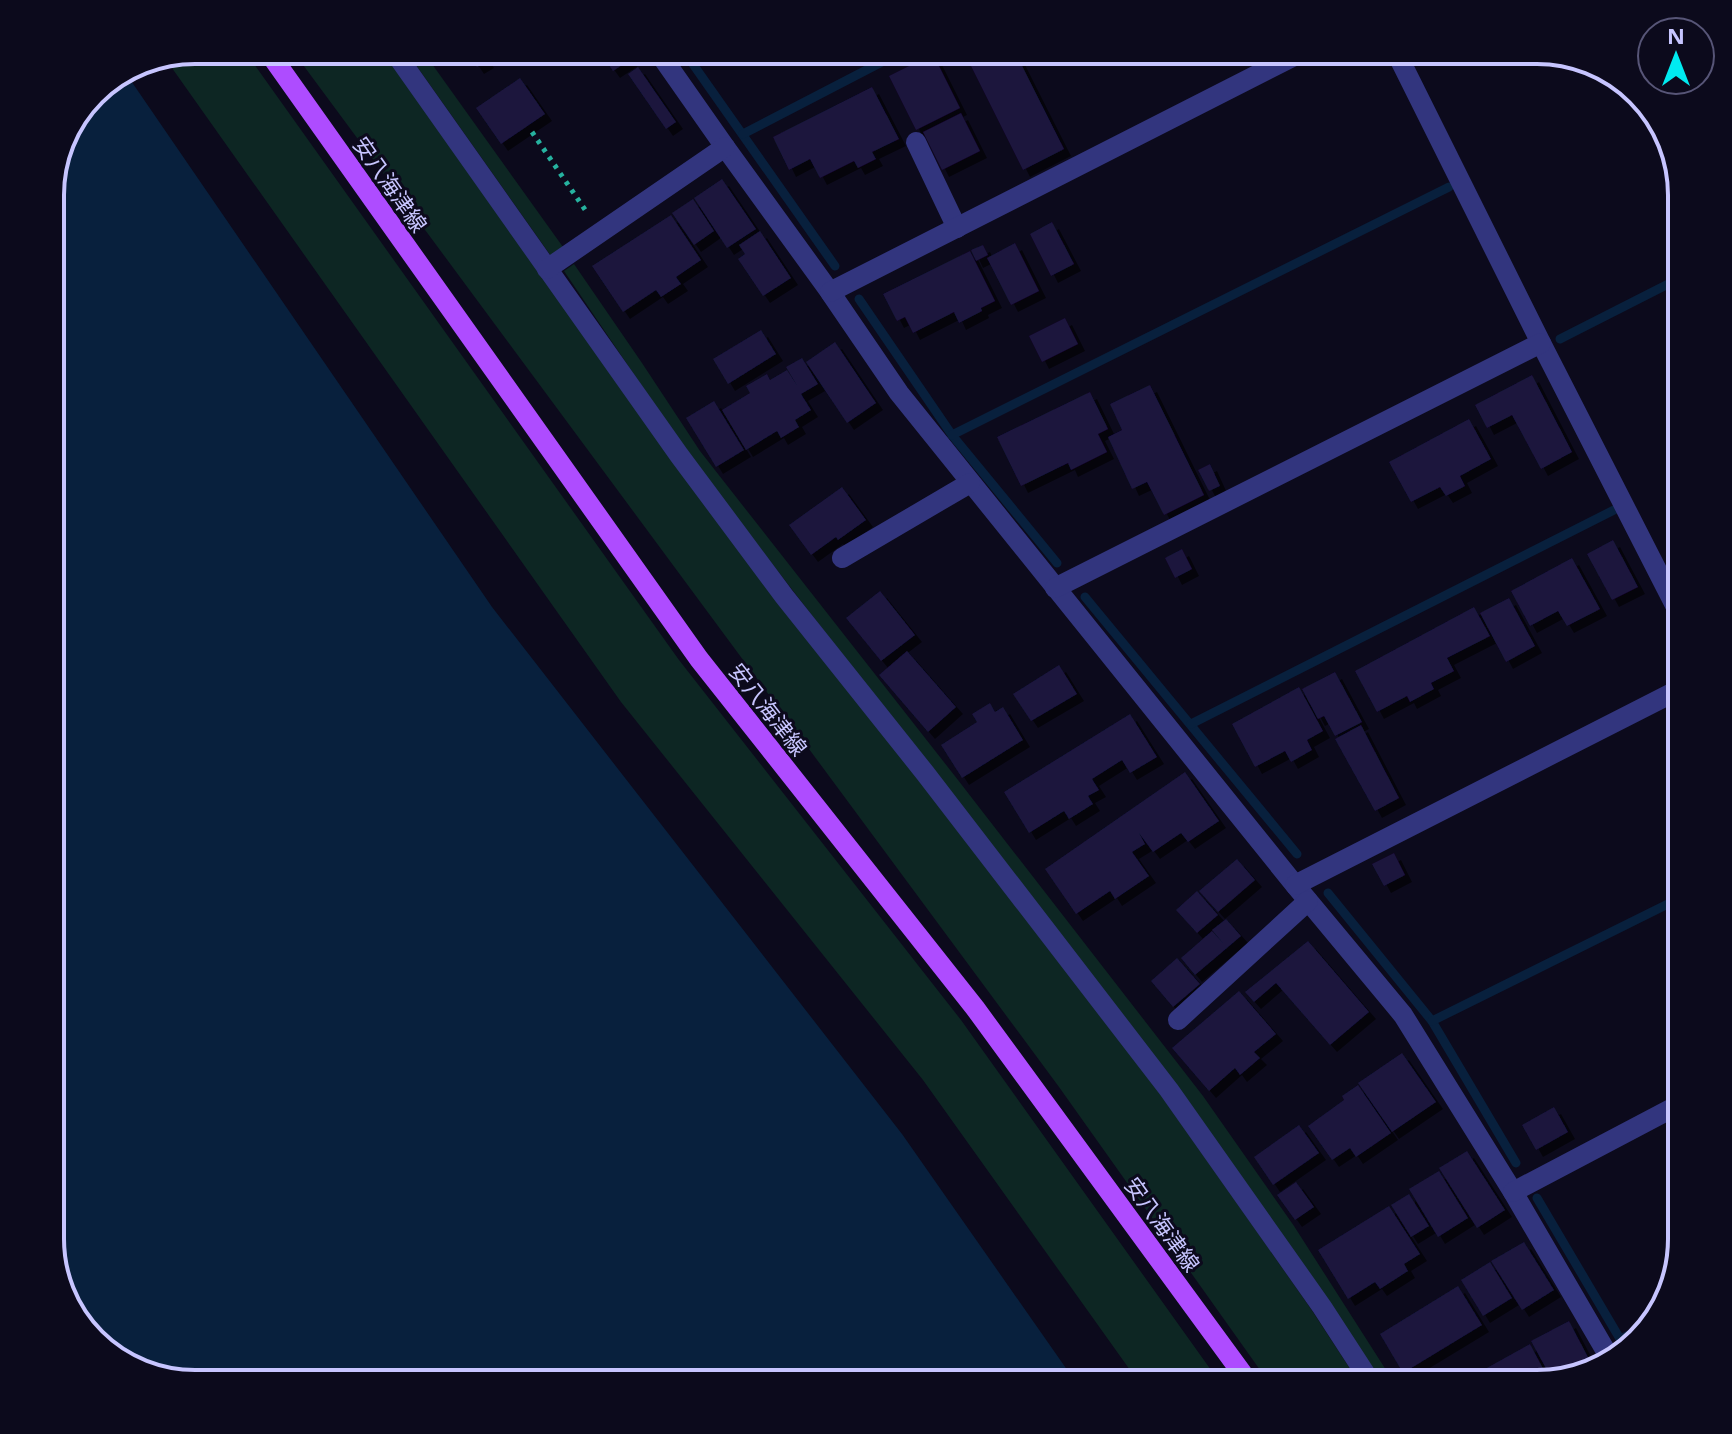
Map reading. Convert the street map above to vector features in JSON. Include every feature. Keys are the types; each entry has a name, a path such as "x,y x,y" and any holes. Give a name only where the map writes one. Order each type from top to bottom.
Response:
{"main road":[{"name":"安八海津線","path":"277,64 699,659 975,1008 1240,1370"}],"street":[{"path":"403,64 679,455 784,596 925,773 1169,1090 1363,1370"},
{"path":"667,64 899,393 1301,893 1403,1015 1513,1192 1606,1351"},
{"path":"830,292 1279,64"},
{"path":"1402,64 1668,592"},
{"path":"916,142 957,228"},
{"path":"547,269 725,147"},
{"path":"1055,588 1541,343"},
{"path":"842,558 970,483"},
{"path":"1178,1020 1301,893 1668,696"},
{"path":"1513,1192 1668,1110"}],"path":[{"path":"532,132 601,233"}],"green space":[{"path":"254,64 679,660 961,1020 1211,1370 1130,1370 923,1080 621,702 171,67"},
{"path":"302,64 392,64 668,455 1159,1092 1351,1370 1260,1370 1059,1087"},
{"path":"415,64 432,64 563,247 551,256"},
{"path":"574,264 700,451 1203,1096 1294,1226 1386,1370 1368,1370 1178,1090 690,457 564,271"}],"water":[{"path":"131,81 492,607 902,1134 1067,1370 195,1370 169,1367 129,1353 108,1338 91,1319 77,1297 68,1273 64,1248 64,186 68,161 77,137 108,96"}],"building":[{"path":"608,64 624,64 613,71"},
{"path":"913,64 938,64 960,108 916,130 889,76"},
{"path":"970,64 1021,64 1064,149 1023,170"},
{"path":"638,67 676,122 666,129 628,74"},
{"path":"520,78 545,114 501,144 476,108"},
{"path":"872,87 899,139 872,152 876,159 858,168 854,161 820,178 810,159 789,170 773,137"},
{"path":"961,113 980,151 942,170 923,132"},
{"path":"722,179 756,229 727,248 694,198"},
{"path":"693,199 714,231 694,245 672,213"},
{"path":"671,215 701,260 676,277 681,284 661,297 656,290 623,312 592,266"},
{"path":"1052,222 1074,264 1051,276 1030,234"},
{"path":"760,231 791,278 763,296 738,259 745,254 739,245"},
{"path":"1015,243 1039,291 1011,305 987,258"},
{"path":"983,245 988,255 976,261 971,250"},
{"path":"970,251 995,301 959,323 954,312 913,333 905,317 897,321 883,294"},
{"path":"1065,318 1078,344 1042,362 1029,336"},
{"path":"761,330 776,354 728,384 713,359"},
{"path":"835,342 876,403 847,423 806,362"},
{"path":"802,358 818,384 801,394 811,410 795,420 799,427 781,438 777,431 746,450 722,410 750,393 746,386 767,374 770,380 787,370 798,387 786,367"},
{"path":"1532,375 1572,452 1541,469 1512,415 1487,428 1475,405"},
{"path":"1150,385 1204,495 1164,515 1147,482 1132,489 1108,437 1122,430 1110,404"},
{"path":"1090,392 1108,429 1098,434 1107,452 1071,470 1068,463 1021,486 997,437"},
{"path":"714,401 744,450 716,467 686,418"},
{"path":"1469,419 1491,459 1460,476 1465,486 1446,496 1440,487 1411,502 1389,462"},
{"path":"1210,464 1220,486 1209,491 1198,470"},
{"path":"842,487 866,520 811,555 789,525"},
{"path":"1613,540 1638,587 1612,600 1587,554"},
{"path":"1182,549 1192,569 1175,578 1165,558"},
{"path":"1572,558 1600,609 1567,626 1558,611 1530,626 1511,591"},
{"path":"880,591 915,635 881,661 846,618"},
{"path":"1509,598 1535,646 1506,662 1480,613"},
{"path":"1474,607 1490,636 1447,658 1454,671 1431,683 1434,689 1410,702 1407,696 1377,712 1355,671"},
{"path":"907,651 956,707 928,732 879,675"},
{"path":"1059,665 1077,694 1031,721 1013,694"},
{"path":"1335,672 1362,722 1335,736 1324,716 1318,719 1302,689"},
{"path":"1299,687 1323,731 1307,740 1312,750 1291,762 1285,751 1255,767 1232,724"},
{"path":"990,703 995,712 1003,707 1023,740 962,778 941,745 977,722 972,714"},
{"path":"1130,714 1157,757 1130,773 1122,760 1092,779 1099,790 1088,796 1093,804 1069,819 1064,811 1029,833 1004,792"},
{"path":"1361,725 1399,798 1375,811 1335,739"},
{"path":"1185,772 1219,821 1188,842 1181,833 1153,852 1139,833 1145,844 1132,852 1149,876 1115,899 1110,891 1076,914 1045,869"},
{"path":"1394,853 1405,875 1384,886 1372,864"},
{"path":"1237,859 1255,880 1218,912 1199,891"},
{"path":"1197,891 1218,915 1197,933 1176,910"},
{"path":"1226,919 1241,936 1195,975 1181,958 1212,931 1223,943 1212,930"},
{"path":"1308,941 1369,1012 1330,1045 1276,983 1254,1002 1245,992"},
{"path":"1177,958 1200,984 1173,1007 1151,981"},
{"path":"1239,991 1276,1034 1254,1052 1260,1058 1240,1075 1235,1068 1209,1091 1172,1048"},
{"path":"1402,1053 1436,1102 1392,1132 1358,1083"},
{"path":"1358,1085 1391,1133 1356,1157 1350,1148 1332,1160 1308,1126 1344,1100 1342,1096"},
{"path":"1554,1107 1568,1132 1536,1150 1522,1125"},
{"path":"1299,1125 1319,1153 1273,1185 1254,1157"},
{"path":"1467,1151 1505,1210 1477,1228 1439,1168"},
{"path":"1439,1171 1468,1218 1438,1237 1409,1189"},
{"path":"1296,1182 1314,1207 1295,1220 1277,1195"},
{"path":"1409,1194 1429,1226 1411,1237 1391,1205"},
{"path":"1389,1206 1420,1254 1404,1264 1408,1271 1380,1289 1375,1282 1348,1299 1318,1250"},
{"path":"1524,1242 1554,1290 1522,1310 1491,1261"},
{"path":"1490,1262 1512,1298 1483,1316 1461,1280"},
{"path":"1458,1286 1482,1325 1408,1370 1401,1370 1380,1334"},
{"path":"1569,1321 1589,1359 1546,1369 1531,1341"},
{"path":"1530,1344 1543,1369 1537,1370 1483,1370"}],"waterway":[{"path":"693,64 835,266"},
{"path":"743,134 878,64"},
{"path":"952,435 1449,187"},
{"path":"1560,339 1668,284"},
{"path":"859,299 952,435 1057,563"},
{"path":"1191,724 1614,510"},
{"path":"1085,597 1297,854"},
{"path":"1328,893 1432,1021 1516,1163"},
{"path":"1432,1021 1668,904"},
{"path":"1537,1198 1621,1340"}]}
